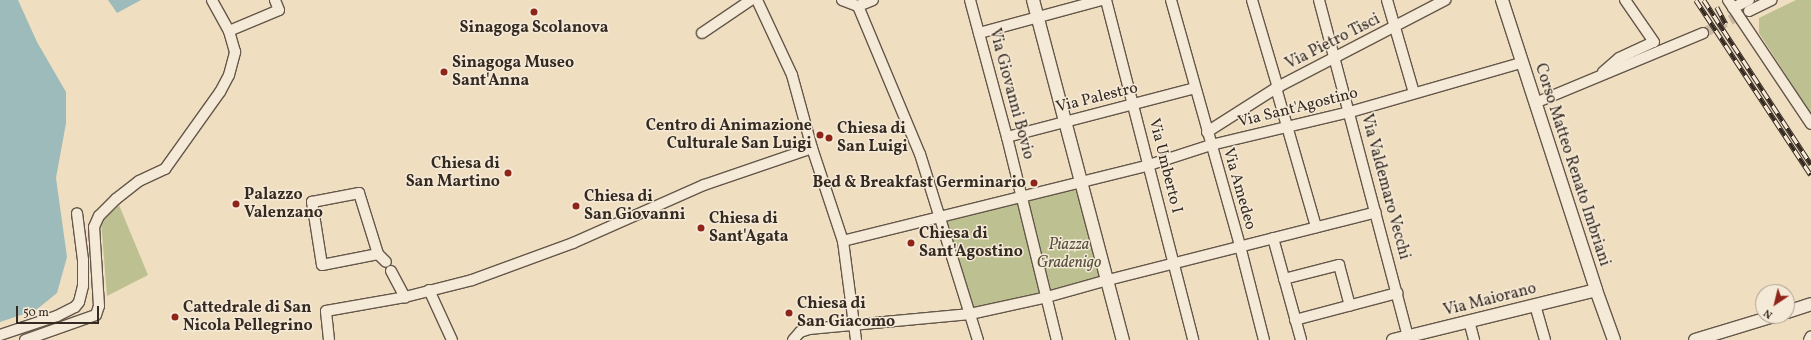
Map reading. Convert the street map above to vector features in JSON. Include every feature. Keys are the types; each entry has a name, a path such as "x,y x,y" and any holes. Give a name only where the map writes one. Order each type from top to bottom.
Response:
{"street":[{"path":"25,340 96,315 99,306 94,227 96,221 116,199 139,181 162,172 171,163 229,75 235,52 229,31 212,0"},
{"path":"229,31 279,10 275,0"},
{"path":"702,33 751,0"},
{"path":"757,0 792,75 812,148 843,241 856,340"},
{"path":"842,0 858,6 873,0"},
{"name":"Via Giovanni Bovio","path":"970,0 980,32 1022,195"},
{"path":"1033,0 1123,340"},
{"path":"980,32 1038,18 1101,0"},
{"name":"Via Umberto I","path":"1106,0 1194,340"},
{"name":"Via Amedeo","path":"1171,0 1240,246 1264,340"},
{"path":"1252,0 1316,227"},
{"name":"Via Valdemaro Vecchi","path":"1319,0 1409,338"},
{"path":"1386,0 1414,94"},
{"name":"Via Pietro Tisci","path":"1207,132 1277,88 1394,28 1444,0"},
{"name":"Corso Matteo Renato Imbriani","path":"1502,0 1521,63 1612,336"},
{"path":"1595,78 1619,58 1654,42 1625,0"},
{"path":"1749,0 1730,4 1811,124"},
{"path":"1749,11 1772,0"},
{"path":"858,6 920,154 978,340"},
{"path":"1535,104 1704,33"},
{"name":"Via Sant'Agostino","path":"1081,181 1149,165 1211,145 1350,112 1521,63"},
{"name":"Via Palestro","path":"1007,136 1195,88"},
{"path":"329,340 326,311 405,297 472,280 565,246 714,180 812,148"},
{"path":"843,241 1081,181"},
{"path":"378,254 322,266 312,202 359,193 378,254 389,267 405,297"},
{"path":"1022,195 1057,340"},
{"path":"793,340 804,330 853,324 970,314 1047,297 1173,263 1376,212"},
{"path":"0,335 57,316 75,308 79,302 83,286 83,260 77,213"},
{"path":"1273,238 1301,340"},
{"path":"1284,279 1338,265 1350,306"},
{"path":"429,290 452,340"},
{"name":"Via Maiorano","path":"1393,340 1409,338 1469,321 1596,290"},
{"path":"1296,320 1397,293"},
{"path":"1795,309 1811,304"},
{"path":"1535,305 1545,340"},
{"path":"1469,321 1474,340"},
{"path":"1695,340 1755,322"},
{"path":"1703,340 1718,334"},
{"path":"1612,336 1622,340"},
{"path":"1809,340 1811,336"}],"green space":[{"path":"1796,0 1811,0 1811,114 1759,33 1759,18"},
{"name":"Piazza Gradenigo","path":"1078,185 1104,277 1052,292 1025,200"},
{"name":"Piazza Gradenigo","path":"1018,201 1041,294 969,312 946,219"},
{"path":"119,205 148,275 107,296 101,221"}],"water":[{"path":"0,0 18,0 37,42 66,92 66,123 56,178 67,257 57,293 36,310 0,322"},
{"path":"108,0 141,0 117,13"}],"tunnel":[{"path":"1703,33 1749,11"}],"railway":[{"path":"1696,0 1811,175"},
{"path":"1704,0 1811,164"},
{"path":"1717,7 1726,24"}],"place":[{"name":"Sinagoga Scolanova","path":"534,12"},
{"name":"Sinagoga Museo Sant'Anna","path":"444,72"},
{"name":"Centro di Animazione Culturale San Luigi","path":"820,135"},
{"name":"Chiesa di San Luigi","path":"829,138"},
{"name":"Chiesa di San Martino","path":"508,173"},
{"name":"Bed & Breakfast Germinario","path":"1034,183"},
{"name":"Palazzo Valenzano","path":"236,204"},
{"name":"Chiesa di San Giovanni","path":"576,206"},
{"name":"Chiesa di Sant'Agata","path":"701,228"},
{"name":"Chiesa di Sant'Agostino","path":"911,243"},
{"name":"Chiesa di San Giacomo","path":"789,313"},
{"name":"Cattedrale di San Nicola Pellegrino","path":"175,317"}]}
